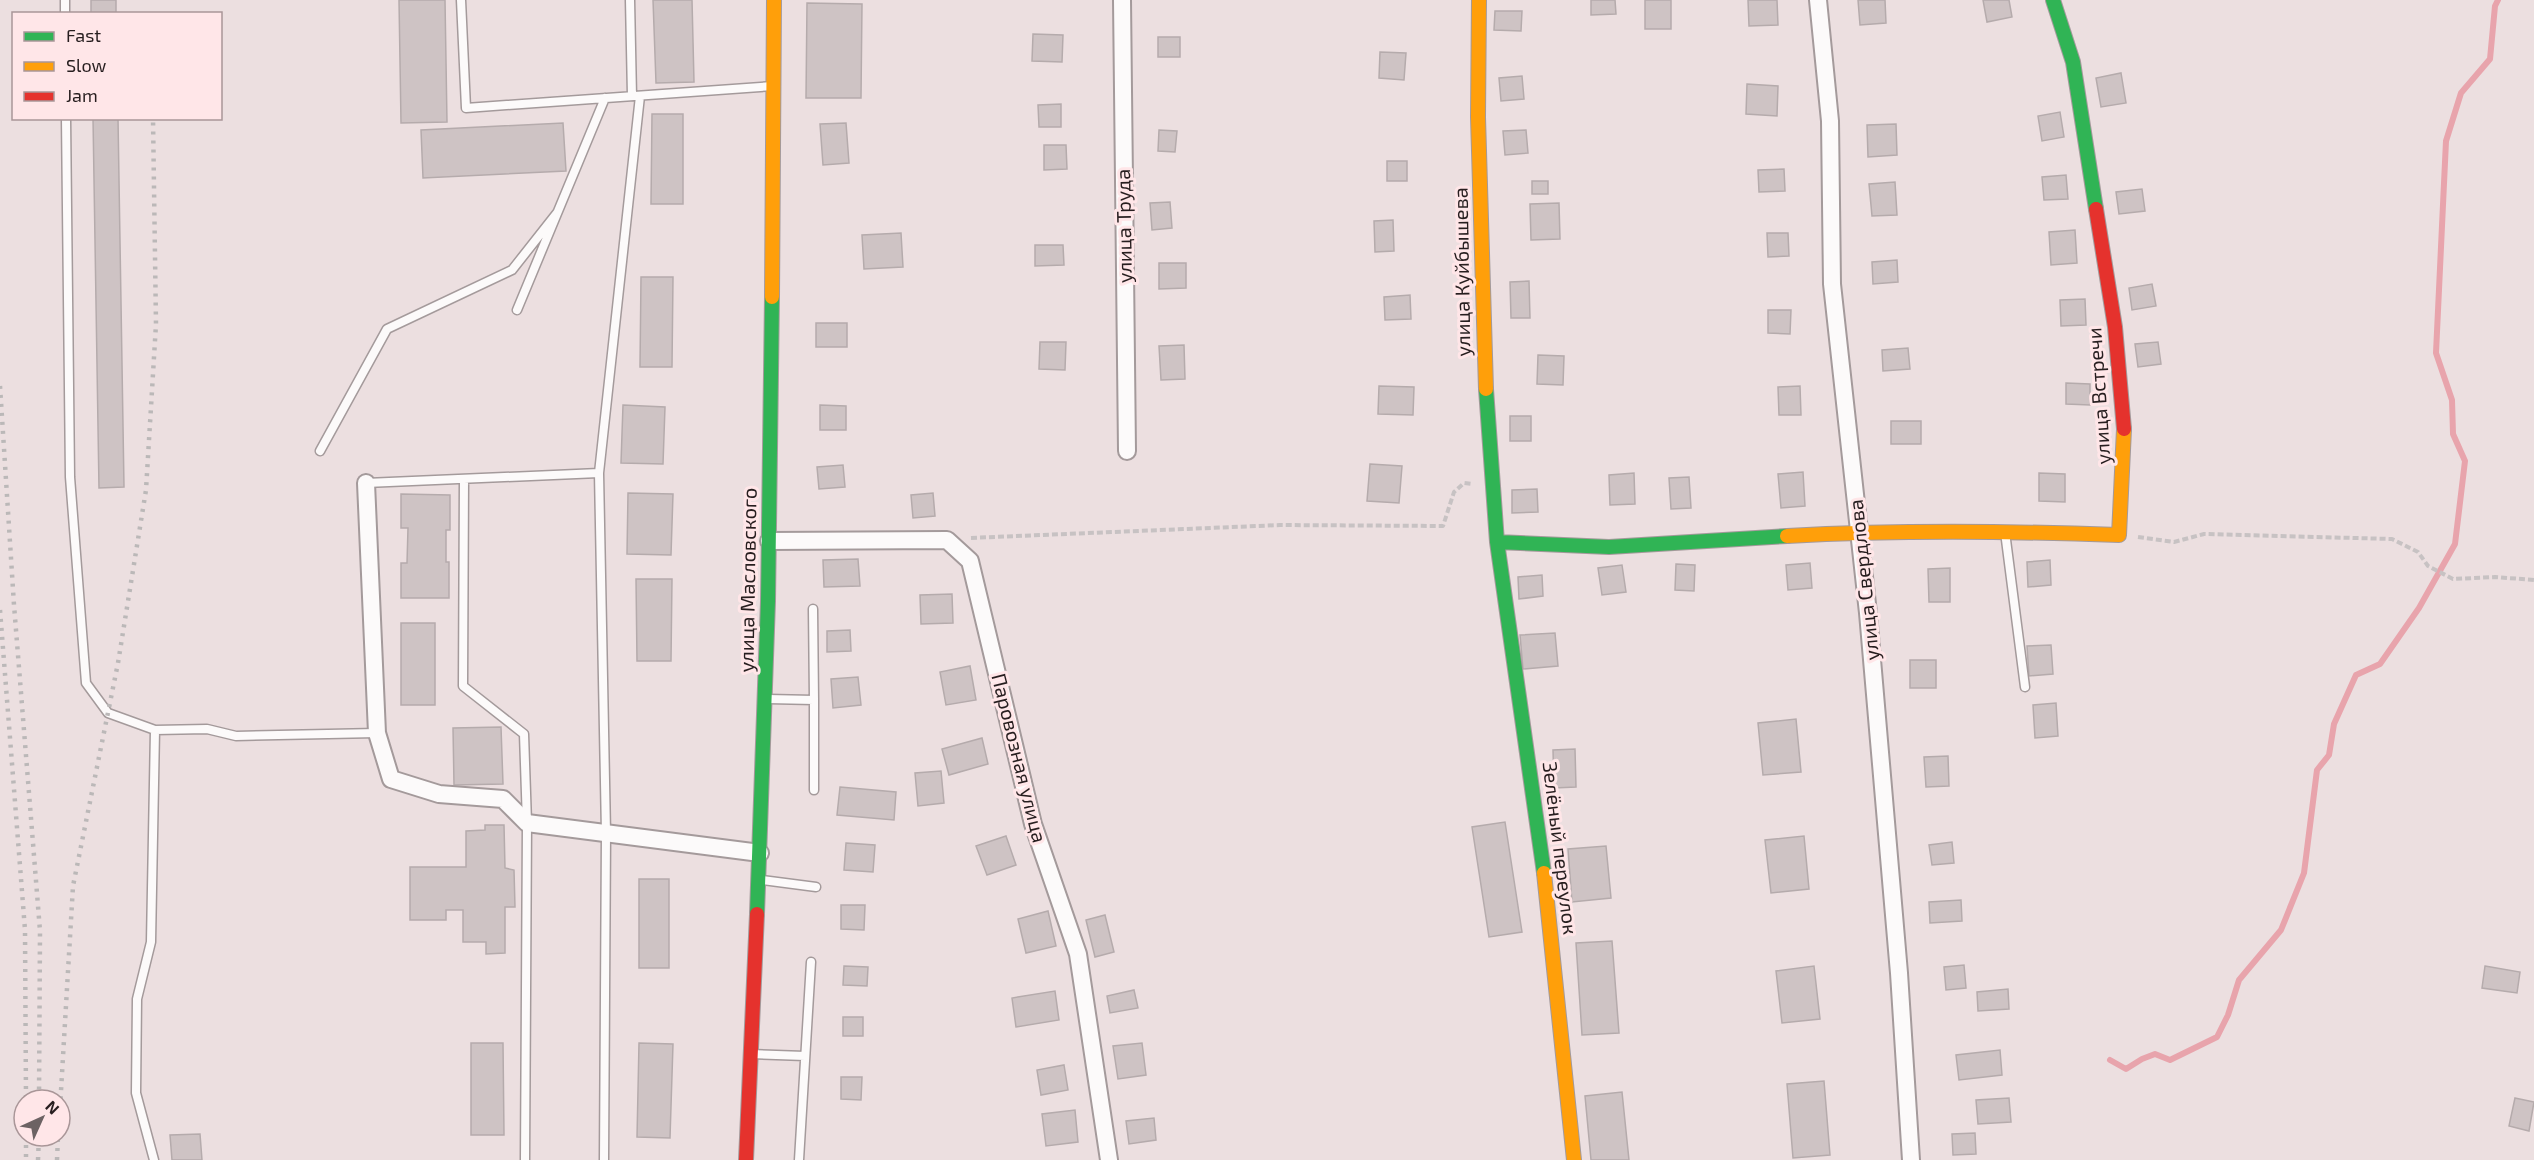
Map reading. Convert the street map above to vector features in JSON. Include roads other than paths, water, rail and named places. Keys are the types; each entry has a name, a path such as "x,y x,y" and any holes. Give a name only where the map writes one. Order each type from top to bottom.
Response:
{"street":[{"name":"улица Масловского","path":"746,1160 760,853 769,541 774,0"},
{"name":"улица Труда","path":"1122,0 1127,451"},
{"name":"улица Куйбышева","path":"1479,0 1478,117 1484,366 1497,542"},
{"name":"улица Свердлова","path":"1818,0 1830,121 1832,284 1868,613 1899,973 1911,1160"},
{"name":"улица Встречи","path":"2005,531 2119,535 2125,442 2115,327 2073,62 2053,0"},
{"path":"366,483 377,733 391,778 439,794 503,799 526,822 760,853"},
{"path":"1497,542 1609,547 1858,532 2005,531"},
{"name":"Паровозная улица","path":"769,541 946,540 970,561 1033,824 1078,954 1109,1160"},
{"name":"Зелёный переулок","path":"1497,542 1541,843 1574,1160"}],"lane":[{"path":"461,0 466,108 775,86"},
{"path":"604,1160 606,833 599,473 636,96 630,0"},
{"path":"517,310 605,98"},
{"path":"66,120 70,477 86,683 108,713 155,730 207,729 236,736 377,733"},
{"path":"320,451 387,329 512,270 557,213"},
{"path":"366,483 599,473"},
{"path":"464,479 464,686 524,734 525,1160"},
{"path":"2005,531 2025,687"},
{"path":"813,609 814,790"},
{"path":"765,699 814,700"},
{"path":"154,1160 136,1093 137,999 151,942 155,730"},
{"path":"759,879 816,887"},
{"path":"799,1160 811,963"},
{"path":"751,1054 805,1056"}],"waterway":[{"path":"2110,1060 2126,1069 2155,1054 2170,1060 2217,1037 2228,1015 2239,980 2281,930 2304,873 2317,770 2329,755 2334,724 2356,675 2380,664 2419,608 2455,544 2465,461 2453,434 2452,400 2436,353 2446,141 2461,93 2490,59 2495,6 2498,0"}],"railway":[{"path":"61,1088 73,886 118,663 146,490 156,324 153,120"},
{"path":"0,386 14,605 40,931 39,1088"},
{"path":"0,610 25,930 26,1088"},
{"path":"26,1148 26,1160"},
{"path":"38,1148 38,1160"},
{"path":"57,1160 58,1148"}]}
